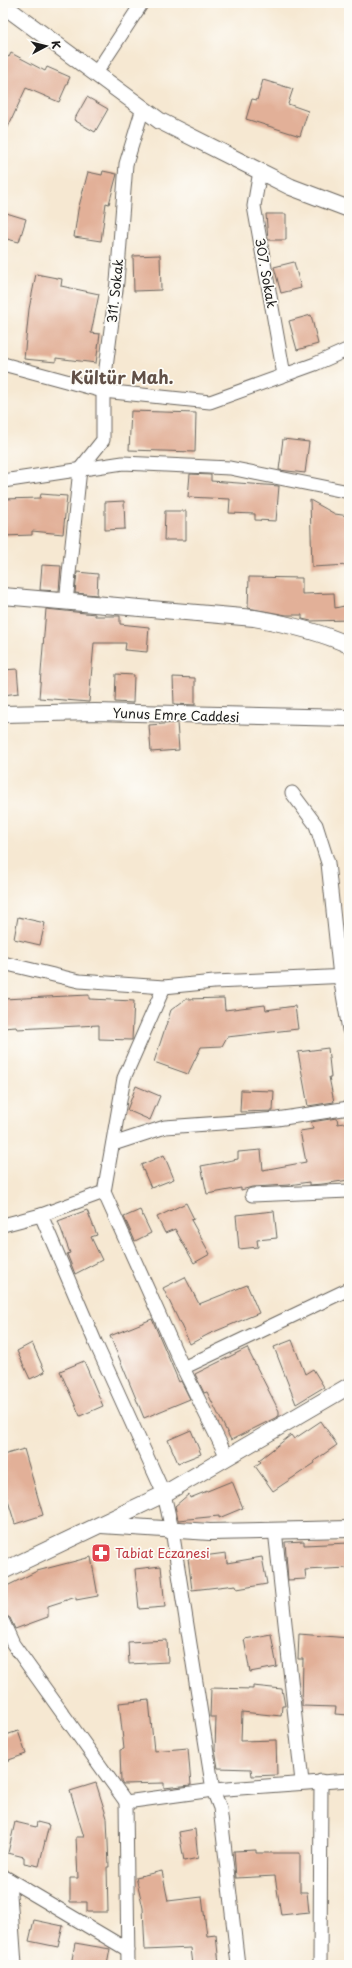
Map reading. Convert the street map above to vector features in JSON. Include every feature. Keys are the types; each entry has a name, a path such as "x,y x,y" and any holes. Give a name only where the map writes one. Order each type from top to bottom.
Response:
{"street":[{"path":"96,73 142,3"},
{"path":"4,9 160,120 291,188 349,209"},
{"name":"311. Sokak","path":"80,470 103,440 103,391 117,282 126,164 143,108"},
{"name":"307. Sokak","path":"260,171 254,206 284,375"},
{"path":"3,364 103,391 210,402 314,364 349,348"},
{"path":"3,481 123,463 230,468 349,492"},
{"path":"66,602 80,470"},
{"path":"3,596 254,618 293,624 328,635 349,645"},
{"name":"Yunus Emre Caddesi","path":"3,714 95,712 349,718"},
{"path":"292,793 316,825 328,863 344,976 349,1030"},
{"path":"3,963 79,981 164,988 214,982 344,976"},
{"path":"164,988 124,1078 104,1192 183,1368 227,1457"},
{"path":"113,1144 165,1127 277,1118 349,1108"},
{"path":"252,1195 349,1191"},
{"path":"3,1225 41,1215 104,1192"},
{"path":"41,1215 96,1344 164,1494 172,1530 213,1790 220,1808 238,1965"},
{"path":"183,1368 349,1289"},
{"path":"3,1571 164,1494 349,1386"},
{"path":"98,1525 210,1532 349,1529"},
{"path":"275,1530 302,1782"},
{"path":"3,1622 13,1644 126,1802 128,1965"},
{"path":"126,1802 213,1790 302,1782 349,1780"},
{"path":"320,1965 321,1781"},
{"path":"6,1878 128,1950"},
{"path":"6,1878 15,1965"}],"building":[{"path":"11,53 45,71 47,67 70,77 59,102 26,88 3,138 3,54 9,57"},
{"path":"263,80 293,89 288,104 308,111 300,136 246,119 252,99 257,100"},
{"path":"87,97 108,109 95,132 74,120"},
{"path":"103,171 117,174 109,204 106,203 101,241 74,237 78,210 88,172 102,175"},
{"path":"3,212 26,219 19,242 3,238"},
{"path":"266,214 286,214 286,240 268,240"},
{"path":"160,255 161,290 134,291 133,256"},
{"path":"294,262 301,288 281,293 274,267"},
{"path":"36,274 62,279 61,286 99,294 91,333 100,334 96,363 56,358 56,362 24,359 29,309"},
{"path":"311,315 318,344 297,350 289,321"},
{"path":"131,411 196,413 195,452 129,450"},
{"path":"283,439 309,442 305,473 279,470"},
{"path":"190,474 211,475 211,481 279,486 276,521 255,520 255,514 229,513 230,499 188,497"},
{"path":"41,494 67,496 63,534 32,531 32,535 3,536 3,499 40,498"},
{"path":"310,500 335,514 349,516 349,565 312,567"},
{"path":"124,501 125,529 105,530 105,502"},
{"path":"165,511 186,511 186,540 164,540"},
{"path":"42,565 61,566 59,591 40,590"},
{"path":"77,572 98,574 97,595 75,593"},
{"path":"249,577 302,578 302,594 334,593 335,608 349,605 349,620 311,621 302,619 302,615 286,615 248,608"},
{"path":"46,609 95,614 95,616 120,616 120,624 149,627 147,652 125,650 126,643 94,643 89,702 39,698"},
{"path":"17,669 19,693 3,695 3,670"},
{"path":"116,674 134,675 133,703 115,702"},
{"path":"173,677 195,678 195,705 174,704"},
{"path":"177,723 179,750 151,752 149,725"},
{"path":"18,917 45,923 40,945 14,939"},
{"path":"89,995 89,999 134,1001 132,1040 99,1039 99,1025 17,1029 16,1027 3,1028 3,999"},
{"path":"224,998 225,1010 265,1005 266,1010 295,1006 298,1029 227,1037 222,1046 201,1047 188,1074 154,1062 171,1010 186,999"},
{"path":"328,1048 331,1077 329,1077 334,1102 308,1106 298,1052"},
{"path":"136,1086 160,1096 150,1120 127,1110"},
{"path":"241,1090 274,1091 273,1111 240,1112"},
{"path":"337,1118 338,1124 349,1122 349,1180 323,1184 309,1185 309,1182 289,1185 252,1187 241,1190 241,1188 207,1194 201,1166 238,1159 238,1152 261,1150 263,1170 306,1162 300,1131 313,1129 311,1122"},
{"path":"164,1155 174,1179 151,1188 141,1165"},
{"path":"186,1203 194,1219 191,1220 210,1254 194,1263 175,1229 165,1233 157,1217"},
{"path":"87,1210 97,1235 91,1237 102,1260 75,1274 67,1254 70,1253 58,1221"},
{"path":"140,1210 151,1233 135,1241 124,1217"},
{"path":"274,1211 277,1238 257,1240 258,1247 239,1249 236,1215"},
{"path":"185,1277 199,1304 247,1285 259,1313 209,1334 190,1344 163,1288"},
{"path":"152,1319 179,1382 181,1381 190,1399 144,1418 110,1336"},
{"path":"292,1340 305,1374 313,1369 324,1387 296,1404 274,1347"},
{"path":"32,1343 45,1372 30,1379 17,1351"},
{"path":"247,1348 279,1411 279,1416 231,1440 207,1392 204,1393 195,1374"},
{"path":"84,1361 103,1406 80,1416 60,1371"},
{"path":"321,1421 337,1445 314,1461 315,1463 273,1491 255,1466 261,1462 259,1460 291,1435 294,1439"},
{"path":"191,1430 201,1454 178,1463 168,1440"},
{"path":"24,1449 43,1515 15,1524 3,1484 3,1455"},
{"path":"232,1481 243,1508 219,1518 219,1516 178,1520 175,1506 189,1494 190,1498"},
{"path":"304,1541 304,1545 349,1543 349,1568 305,1570 306,1579 288,1580 285,1542"},
{"path":"226,1553 227,1563 262,1557 267,1584 237,1589 236,1585 192,1590 188,1558"},
{"path":"91,1557 98,1596 76,1600 76,1597 48,1606 48,1617 15,1629 10,1618 3,1614 3,1588 37,1571"},
{"path":"161,1566 165,1607 139,1609 135,1569"},
{"path":"271,1634 277,1667 250,1672 244,1639"},
{"path":"299,1634 349,1638 349,1715 335,1714 336,1707 302,1706 303,1659 298,1659"},
{"path":"167,1640 168,1662 129,1664 128,1642"},
{"path":"253,1686 282,1689 285,1706 282,1706 281,1716 242,1712 241,1741 276,1740 277,1775 252,1776 251,1769 218,1768 215,1750 216,1717 210,1717 211,1688 253,1689"},
{"path":"149,1700 154,1751 188,1748 191,1785 164,1788 164,1783 123,1784 121,1781 120,1750 124,1749 119,1703"},
{"path":"18,1731 26,1754 3,1762 3,1736"},
{"path":"96,1783 107,1818 109,1867 107,1867 108,1912 87,1912 87,1902 70,1902 70,1878 78,1878 76,1837 84,1837 70,1791"},
{"path":"15,1822 36,1827 37,1822 49,1825 39,1866 24,1863 24,1857 8,1853"},
{"path":"195,1829 198,1858 184,1861 179,1832"},
{"path":"256,1850 256,1853 300,1853 300,1892 307,1892 309,1912 281,1915 275,1876 236,1878 234,1851"},
{"path":"162,1871 168,1901 202,1897 207,1936 216,1935 219,1964 193,1965 191,1948 145,1950 143,1908 136,1877"},
{"path":"34,1920 63,1926 58,1947 29,1941"},
{"path":"75,1943 110,1949 107,1965 71,1965"}],"place":[{"name":"Tabiat Eczanesi","path":"101,1553"}],"district":[{"name":"Kültür Mah.","path":"122,378"}]}
